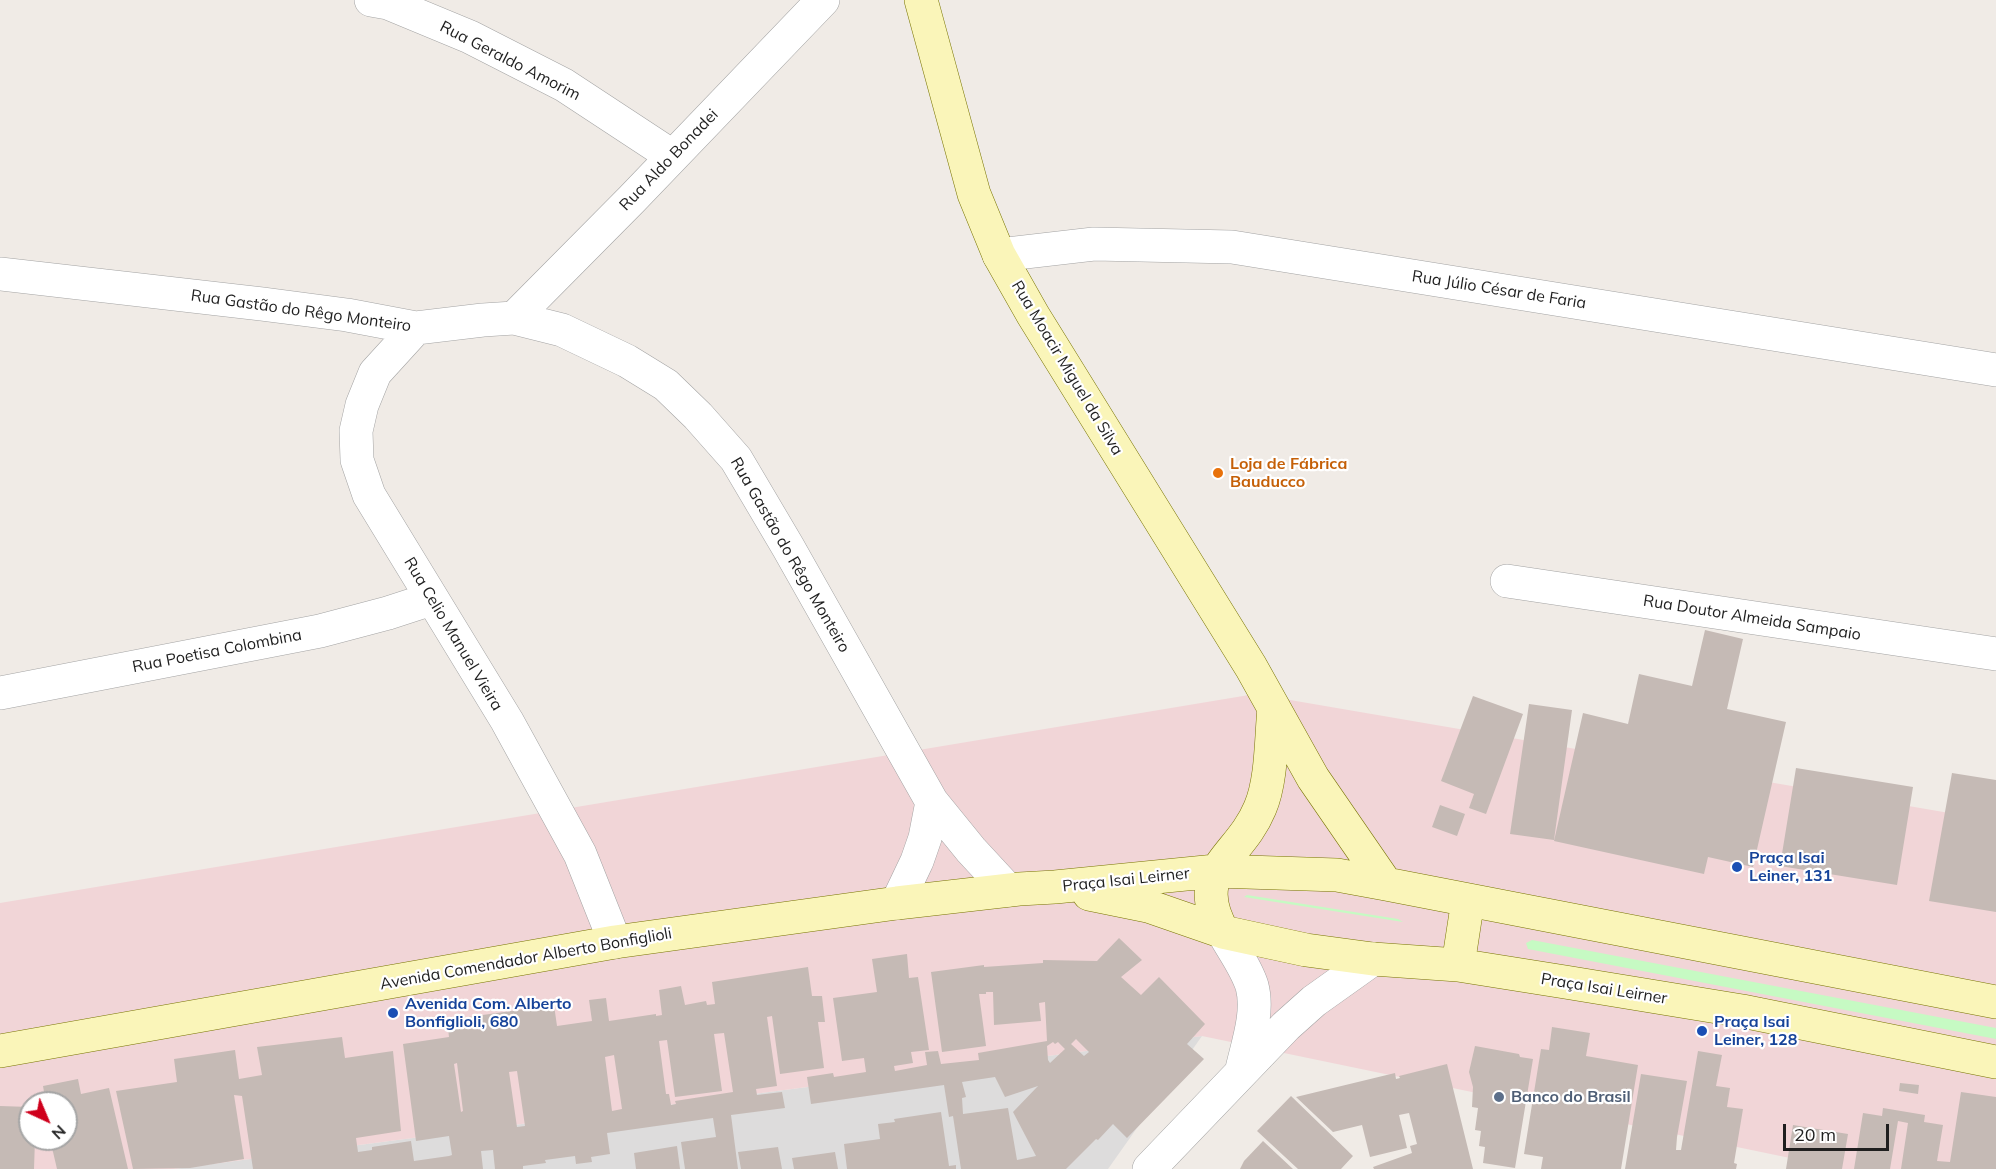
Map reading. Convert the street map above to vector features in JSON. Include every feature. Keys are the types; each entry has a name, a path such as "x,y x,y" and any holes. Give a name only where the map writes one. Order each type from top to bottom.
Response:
{"main road":[{"name":"Rua Moacir Miguel da Silva","path":"921,0 974,194 999,255 1033,315 1274,708 1313,778 1386,884"},
{"path":"1223,932 1214,916 1210,902 1210,888 1216,871 1247,832 1261,807 1267,781 1274,708"},
{"name":"Praça Isai Leirner","path":"1055,887 1216,871 1337,875 1996,1002"},
{"name":"Avenida Comendador Alberto Bonfiglioli","path":"0,1051 615,942 897,903 1055,887"},
{"name":"Praça Isai Leirner","path":"1055,887 1148,906 1223,932 1306,950 1372,959 1458,966 1743,1011 1996,1062"},
{"path":"1458,966 1468,900"}],"street":[{"name":"Rua Geraldo Amorim","path":"371,0 388,3 470,37 553,80 672,156"},
{"name":"Rua Aldo Bonadei","path":"514,318 823,0"},
{"name":"Rua Júlio César de Faria","path":"999,255 1094,244 1233,247 1996,370"},
{"name":"Rua Gastão do Rêgo Monteiro","path":"0,274 273,305 347,315 416,328 514,318 562,330 627,361 666,385 698,416 736,459 932,802 971,850 1008,890"},
{"name":"Rua Celio Manuel Vieira","path":"416,328 375,373 362,405 356,431 357,460 369,495 507,721 580,854 615,942"},
{"name":"Rua Doutor Almeida Sampaio","path":"1507,581 1996,654"},
{"name":"Rua Poetisa Colombina","path":"0,693 320,631 431,599"},
{"path":"897,903 917,861 932,802"},
{"path":"1223,932 1247,974 1252,988 1254,1013 1242,1069"},
{"path":"1149,1169 1242,1069 1300,1013 1372,959"}],"shaded area":[{"path":"1255,694 1996,821 1996,1169 1843,1169 1202,1036 173,1169 0,1169 0,903"},
{"path":"1202,1036 1108,1169 173,1169"}],"green space":[{"path":"1247,895 1398,919 1403,922 1244,897"},
{"path":"1532,940 1996,1028 1996,1039 1528,949 1526,943"}],"building":[{"path":"1705,630 1743,639 1727,709 1786,722 1753,867 1708,857 1704,874 1554,841 1583,713 1628,724 1639,674 1692,686"},
{"path":"1473,696 1523,714 1486,814 1469,808 1474,794 1441,781"},
{"path":"1529,704 1572,710 1554,840 1510,834"},
{"path":"1796,768 1913,787 1897,885 1780,866"},
{"path":"1952,773 1996,780 1996,912 1929,901"},
{"path":"1440,805 1465,814 1457,836 1432,827"},
{"path":"1119,938 1142,960 1121,977 1141,995 1159,977 1205,1024 1187,1044 1204,1059 1127,1138 1113,1124 1066,1169 961,1169 953,1116 949,1117 944,1085 811,1104 807,1077 833,1073 834,1077 866,1072 864,1058 842,1061 833,998 877,992 872,959 907,954 909,978 918,977 929,1050 911,1052 913,1063 894,1066 895,1071 927,1065 925,1052 938,1051 941,1064 979,1060 978,1053 1047,1041 1045,1002 1039,1003 1041,1021 994,1025 993,992 986,992 986,994 979,994 986,1046 942,1052 931,972 984,965 984,967 1043,963 1043,960 1097,961","holes":["1076,1039 1089,1052 1084,1056 1071,1044","1058,1042 1065,1049 1050,1063 1047,1046","995,1077 1005,1097 1038,1086 1013,1112 1036,1156 1017,1160 1008,1108 963,1114 962,1098 966,1097 962,1082"]},
{"path":"808,967 812,996 822,996 825,1022 818,1022 824,1068 780,1074 772,1016 767,1017 777,1086 756,1089 757,1095 782,1092 785,1108 731,1115 738,1169 685,1169 681,1142 716,1137 713,1118 607,1133 610,1154 591,1157 592,1162 576,1164 575,1156 545,1160 546,1163 523,1166 523,1169 495,1169 493,1150 481,1151 483,1169 253,1169 242,1096 234,1095 244,1159 190,1168 133,1169 116,1091 177,1082 174,1059 235,1050 239,1079 262,1075 257,1047 342,1037 345,1058 393,1051 401,1131 356,1138 358,1152 372,1150 372,1147 411,1141 414,1161 449,1156 452,1155 449,1136 416,1141 403,1044 449,1037 447,1020 554,1005 557,1026 592,1021 589,1000 606,998 609,1021 662,1015 659,990 681,986 685,1005 706,1001 707,1005 715,1004 712,982","holes":["724,1033 733,1092 675,1101 676,1104 671,1105 669,1094 666,1094 659,1041 667,1040 675,1097 722,1091 714,1034","614,1055 622,1109 612,1111 605,1057","457,1063 463,1111 461,1112 454,1064","517,1071 525,1126 517,1127 509,1072"]},
{"path":"1552,1027 1590,1033 1586,1056 1638,1065 1621,1169 1541,1169 1543,1157 1524,1154 1541,1049 1549,1050"},
{"name":"Banco do Brasil","path":"1475,1046 1519,1054 1520,1057 1533,1059 1515,1168 1483,1163 1485,1147 1479,1146 1481,1131 1475,1130 1478,1108 1472,1107 1473,1087 1469,1072"},
{"path":"1698,1051 1722,1055 1716,1086 1730,1088 1727,1107 1743,1109 1734,1163 1737,1164 1736,1169 1625,1169 1641,1074 1687,1081 1677,1137 1676,1150 1681,1150"},
{"path":"1447,1064 1473,1169 1374,1169 1373,1167 1412,1153 1410,1146 1417,1144 1409,1113 1399,1115 1407,1148 1370,1157 1362,1125 1333,1132 1296,1097 1395,1073 1396,1079 1400,1078 1399,1076"},
{"path":"78,1079 81,1094 109,1088 128,1169 57,1169 53,1151 78,1151 78,1091 44,1091 43,1086"},
{"path":"1900,1083 1919,1085 1918,1094 1899,1091"},
{"path":"1961,1092 1996,1097 1996,1169 1901,1169 1908,1123 1898,1121 1890,1169 1854,1169 1863,1113 1882,1116 1883,1108 1925,1115 1924,1122 1943,1125 1937,1161 1950,1162"},
{"path":"1291,1096 1353,1156 1341,1169 1298,1169 1257,1131"},
{"path":"0,1106 18,1107 18,1151 35,1151 34,1169 0,1169"},
{"path":"941,1112 949,1166 956,1165 956,1169 847,1169 844,1144 880,1139 878,1124 895,1122 894,1119"},
{"path":"1793,1125 1848,1134 1842,1169 1786,1169"},
{"path":"1263,1141 1293,1169 1240,1169 1244,1161"},
{"path":"677,1146 680,1169 636,1169 634,1153"},
{"path":"778,1147 782,1169 741,1169 738,1152"},
{"path":"835,1152 838,1169 794,1169 792,1158"}],"place":[{"name":"Loja de Fábrica Bauducco","path":"1218,473"},
{"name":"Praça Isai Leiner, 131","path":"1737,867"},
{"name":"Avenida Com. Alberto Bonfiglioli, 680","path":"393,1013"},
{"name":"Praça Isai Leiner, 128","path":"1702,1031"},
{"name":"Banco do Brasil","path":"1499,1097"}]}
